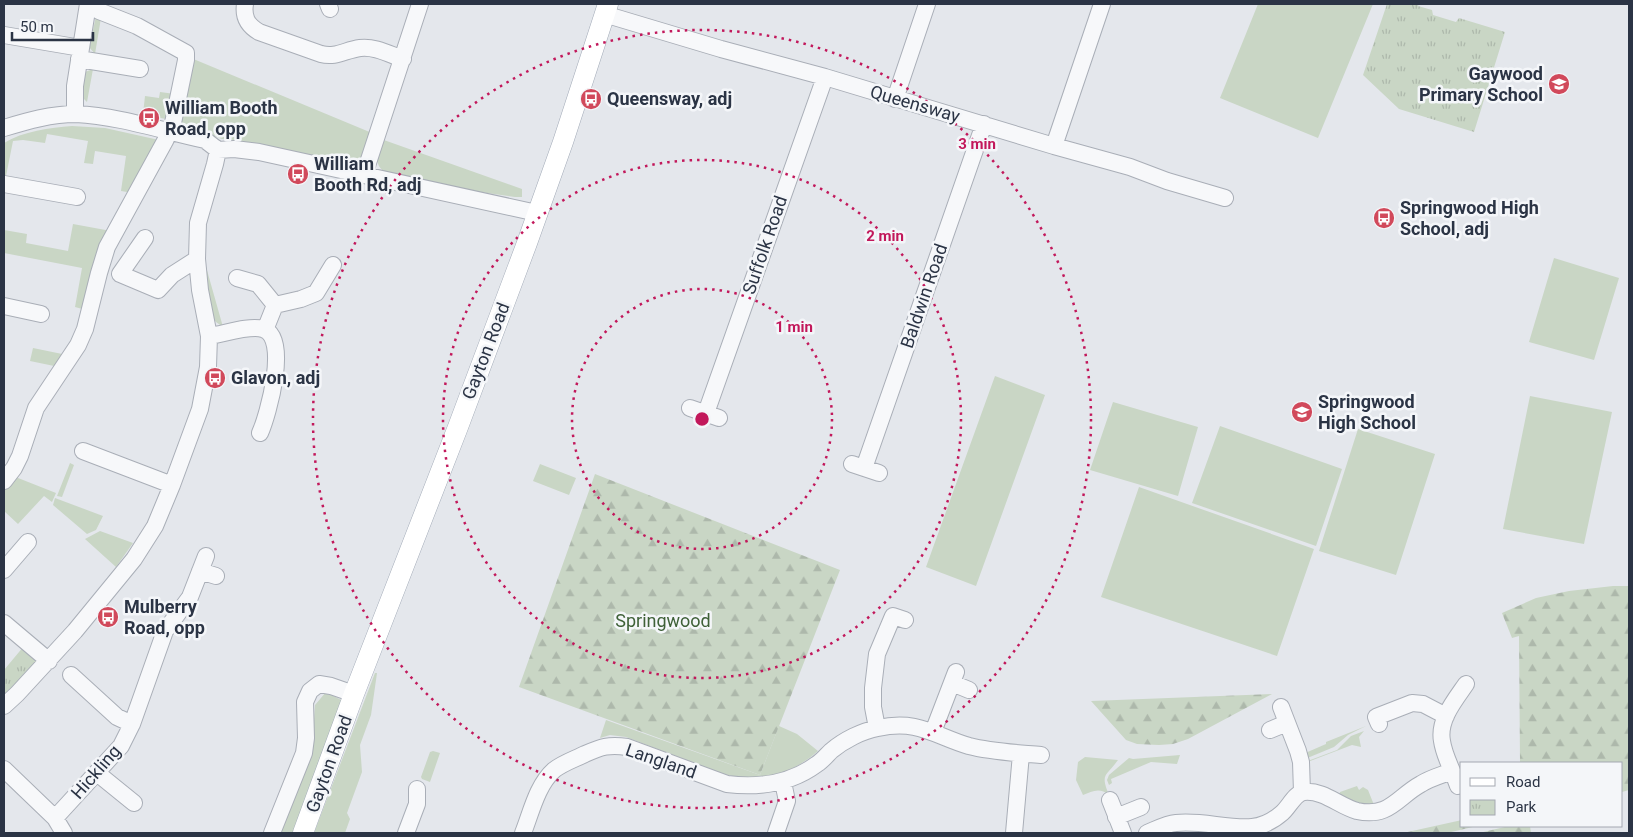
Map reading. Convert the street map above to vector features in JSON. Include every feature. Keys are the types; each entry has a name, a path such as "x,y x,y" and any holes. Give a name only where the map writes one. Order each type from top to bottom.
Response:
{"main road":[{"name":"Gayton Road","path":"303,833 537,213 563,142 606,9"}],"street":[{"path":"4,481 20,456 36,408 78,345 85,329 99,272 108,247 173,123 186,53 138,26 99,11 88,4 75,86 75,114"},
{"path":"245,4 244,15 246,20 258,32 327,56 366,48 402,59"},
{"path":"364,174 420,4"},
{"path":"895,99 927,4"},
{"path":"1054,146 1102,4"},
{"name":"Queensway","path":"606,9 721,49 824,77 1130,167 1225,198"},
{"path":"4,36 140,69"},
{"name":"Suffolk Road","path":"705,413 824,77"},
{"path":"4,128 31,120 75,114 106,117 205,140 218,150 234,149 259,152 537,213"},
{"name":"Baldwin Road","path":"865,468 984,124"},
{"path":"4,706 49,661 134,560 155,526 172,485 200,410 207,374 210,336 200,290 197,259 198,223 218,150"},
{"path":"4,184 77,197"},
{"path":"145,238 120,274 158,290 172,275 197,259"},
{"path":"275,305 301,299 316,293 333,265"},
{"path":"237,278 258,284 275,305"},
{"path":"265,330 275,305"},
{"path":"4,306 41,314"},
{"path":"210,336 254,327 265,330 273,338 276,364 267,418 260,433"},
{"path":"83,451 172,485"},
{"path":"4,570 28,542"},
{"name":"Hickling","path":"55,818 121,746 132,724 165,631 190,597 203,564 216,576"},
{"path":"877,728 873,707 873,688 877,654 894,616"},
{"path":"4,624 49,661"},
{"name":"Hickling","path":"79,678 117,717 132,724"},
{"path":"933,732 954,678 970,690"},
{"name":"Gayton Road","path":"272,833 304,752 306,738 304,702 310,691 319,684 354,694"},
{"path":"1148,833 1174,823 1191,822 1252,827 1269,822 1281,814 1295,797 1302,792 1316,793 1357,810 1379,811 1398,802 1421,783 1455,778 1442,740 1442,727 1448,709 1466,684"},
{"path":"1379,724 1376,717 1412,703 1423,704 1446,716"},
{"path":"1281,707 1301,762 1302,792"},
{"path":"1270,730 1287,723"},
{"name":"Langland","path":"523,833 546,778 563,764 603,746 627,747 727,784 759,786 783,782 799,775 818,764 843,742 877,728 911,726 969,746 1041,755"},
{"path":"1014,833 1021,754"},
{"path":"4,769 55,818 64,833"},
{"path":"97,773 122,800"},
{"path":"776,833 787,801 783,782"},
{"path":"406,833 416,804 417,788"},
{"path":"1110,800 1123,833"},
{"path":"1116,817 1141,807"}],"green space":[{"path":"1258,4 1373,4 1318,138 1220,98"},
{"path":"1387,4 1419,4 1418,6 1432,10 1433,15 1456,22 1459,18 1505,32 1474,132 1399,109 1363,75"},
{"path":"96,16 101,18 95,54 89,47 89,38 92,35"},
{"path":"191,58 372,133 366,151 356,163 343,164 222,139 206,133 178,127"},
{"path":"93,69 87,102 81,96 85,72"},
{"path":"160,92 175,94 170,120 143,114 145,96 159,98"},
{"path":"72,126 105,128 159,140 133,193 121,191 126,156 95,151 93,164 84,163 88,141 47,134 45,143 23,140 13,141 6,176 4,175 4,143 28,133"},
{"path":"381,139 522,189 522,197 466,190 386,173 377,162"},
{"path":"73,224 111,231 86,310 75,307 82,268 4,253 4,230 27,234 26,243 68,251"},
{"path":"201,249 223,327 212,317"},
{"path":"1554,258 1619,278 1594,360 1529,342"},
{"path":"33,348 67,355 59,367 30,361"},
{"path":"995,376 1045,395 976,586 926,567"},
{"path":"1530,396 1612,412 1584,544 1503,529"},
{"path":"1113,402 1198,427 1178,496 1090,470"},
{"path":"1220,426 1342,469 1316,546 1192,503"},
{"path":"1358,429 1435,454 1396,575 1319,551"},
{"path":"70,463 74,465 62,497 57,496"},
{"path":"540,464 576,478 569,495 533,481"},
{"name":"Springwood","path":"595,474 840,570 760,775 519,687"},
{"path":"13,476 56,493 52,502 44,496 18,524 4,511 4,488"},
{"path":"1139,487 1314,549 1277,656 1101,597"},
{"path":"55,498 103,516 96,530 87,534 53,505"},
{"path":"100,531 133,543 116,567 85,539"},
{"path":"1629,586 1629,790 1623,792 1623,762 1520,762 1519,636 1512,638 1502,613 1536,598 1569,591"},
{"path":"24,646 40,661 4,701 4,670"},
{"path":"375,673 377,673 371,715 360,745 362,772 347,813 350,819 345,833 314,833"},
{"path":"326,692 345,702 296,833 279,833 312,750 315,705"},
{"path":"1272,694 1188,739 1173,744 1159,745 1137,744 1126,740 1091,701"},
{"path":"606,720 760,775 779,726 797,734 818,751 798,765 776,775 752,778 740,777 713,771 626,737 610,735 600,738"},
{"path":"1366,726 1348,735 1334,747 1305,759 1303,754 1326,744 1326,742"},
{"path":"1364,731 1359,737 1361,747 1352,745 1305,763 1337,750 1351,736"},
{"path":"430,752 440,753 430,782 421,777"},
{"path":"1180,755 1177,764 1151,762 1111,779 1112,783 1109,785 1107,780 1109,775 1129,758"},
{"path":"1085,757 1118,760 1105,779 1109,795 1099,790 1083,795 1076,780 1078,762"},
{"path":"1357,786 1359,790 1363,787 1368,790 1374,805 1358,804 1339,795 1340,792"},
{"path":"1460,820 1460,827 1473,827 1447,833 1403,833"},
{"path":"1505,827 1530,827 1531,833 1479,833"}],"place":[{"name":"Gaywood Primary School","path":"1559,84"},
{"name":"Queensway, adj","path":"591,99"},
{"name":"William Booth Road, opp","path":"149,118"},
{"name":"William Booth Rd, adj","path":"298,174"},
{"name":"Springwood High School, adj","path":"1384,218"},
{"name":"Glavon, adj","path":"215,378"},
{"name":"Springwood High School","path":"1302,412"},
{"name":"Mulberry Road, opp","path":"108,617"}]}
